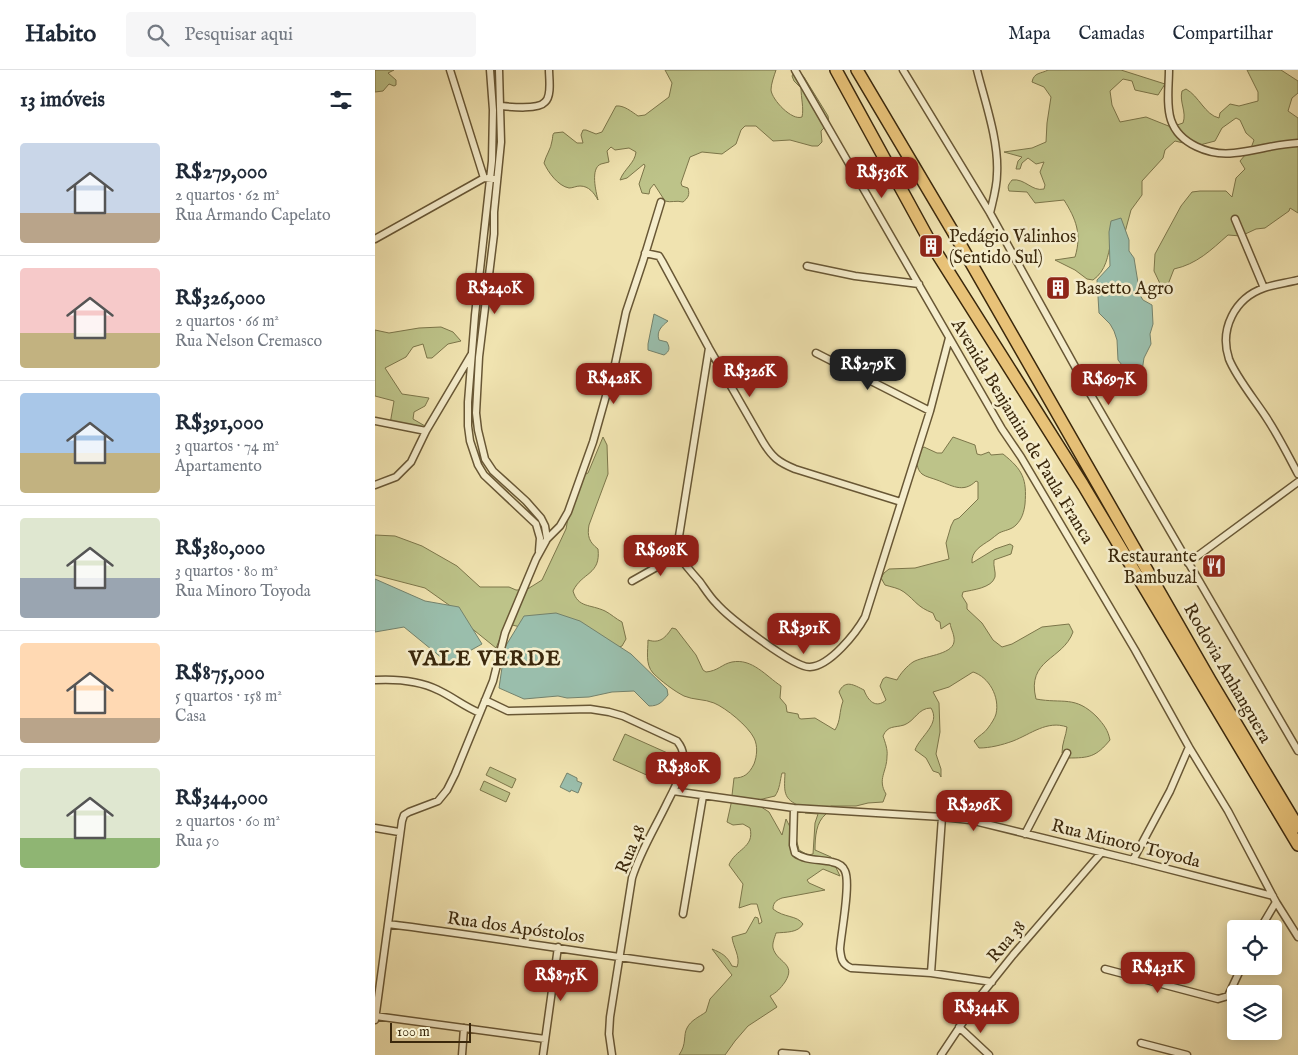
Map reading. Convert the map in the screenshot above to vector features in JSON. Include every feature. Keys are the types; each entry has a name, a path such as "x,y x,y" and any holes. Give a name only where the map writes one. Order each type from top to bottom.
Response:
{"highway":[{"path":"836,70 928,238"},
{"name":"Rodovia Anhanguera","path":"857,70 963,250 1210,680 1298,827"},
{"name":"Rodovia Anhanguera","path":"938,255 1083,485 1298,845"}],"street":[{"path":"451,70 491,178"},
{"path":"490,70 493,110 491,212 495,234 479,357 476,413 478,430 485,459 493,471 541,518 545,526 547,539"},
{"path":"375,239 491,178 501,142 499,70"},
{"path":"501,106 531,107 545,103 548,95 549,70"},
{"name":"Avenida Benjamim de Paula Franca","path":"795,70 1002,429 1071,540 1139,657 1189,747 1228,811 1274,899 1298,937"},
{"path":"903,70 990,213 1088,390 1298,751"},
{"path":"977,70 996,150 997,180 990,213"},
{"path":"1169,70 1169,111 1171,120 1177,131 1195,146 1218,153 1233,153 1267,146 1298,143"},
{"path":"545,1038 375,1017 399,832 405,815 438,801 447,790 493,681 508,626 539,554 547,539 560,526 568,512 593,442 615,364 626,312 661,202"},
{"path":"491,212 484,233 477,292 467,402 468,426 474,456 485,476 536,524 540,538 539,554"},
{"path":"1235,219 1264,288"},
{"path":"484,233 495,234"},
{"path":"645,253 659,256 766,447 780,463 901,502"},
{"path":"807,266 855,276 919,284"},
{"path":"1298,280 1264,288 1240,302 1233,312 1226,331 1226,348 1229,359 1268,420 1298,474"},
{"path":"709,348 677,548 678,555 716,603 731,618 794,661 803,666 814,667 823,664 835,655 860,626 870,603 930,411 949,338"},
{"path":"375,484 388,481 405,470 411,462 426,431 472,353"},
{"path":"817,353 930,411"},
{"path":"375,421 426,431"},
{"path":"1189,563 1298,482"},
{"path":"632,581 678,555"},
{"path":"375,680 393,680 425,685 437,689 480,713"},
{"name":"Rua 48","path":"485,700 508,711 590,709 609,712 623,716 669,738 677,742 681,747 683,754 681,770 673,791 634,872 610,1017 609,1034 612,1055"},
{"path":"1133,860 1170,791 1189,747"},
{"path":"1025,834 1067,753"},
{"name":"Rua Minoro Toyoda","path":"673,791 794,808 970,820 1133,860 1274,899"},
{"path":"683,914 703,796"},
{"path":"794,808 793,846 795,853 800,857 833,862 841,866 845,872 846,894 840,950 842,963 851,968 931,973 992,982"},
{"path":"931,973 942,817"},
{"path":"375,828 399,832"},
{"name":"Rua 38","path":"941,1055 992,982 1102,852"},
{"path":"1264,920 1274,899"},
{"name":"Rua dos Apóstolos","path":"388,924 700,968"},
{"path":"543,1055 558,947"},
{"path":"1105,969 1217,999 1228,996 1238,975"},
{"path":"959,1027 989,1055"},
{"path":"462,1055 464,1028"},
{"path":"1141,1044 1187,1055"},
{"path":"782,1053 806,1055"}],"green space":[{"path":"375,70 394,70 388,73 396,80 396,85 389,84 383,91 375,92"},
{"path":"665,70 776,70 771,90 772,94 788,113 793,116 802,117 801,88 792,76 798,70 828,116 829,123 821,131 822,142 818,146 812,146 790,140 773,141 756,126 745,126 741,130 736,144 722,154 702,152 690,157 681,183 682,186 689,190 688,196 683,202 665,201 654,184 649,194 642,193 639,184 644,164 627,178 620,180 635,156 636,152 629,148 615,150 611,147 607,151 609,162 598,166 595,180 598,200 593,192 586,187 569,188 557,182 544,163 551,147 554,133 563,132 577,143 583,143 581,135 583,130 596,134 602,132 616,106 625,108 638,116 645,115 669,97 672,83"},
{"path":"1048,70 1121,70 1165,84 1158,95 1135,90 1132,81 1123,79 1110,91 1112,105 1120,122 1146,117 1171,127 1183,123 1182,91 1186,89 1191,92 1210,113 1219,118 1220,113 1230,104 1239,106 1258,101 1258,92 1247,70 1281,70 1298,81 1298,93 1292,98 1288,111 1298,118 1298,213 1290,208 1289,211 1265,228 1256,229 1241,236 1228,235 1197,260 1174,269 1167,287 1163,290 1154,271 1155,254 1181,206 1192,192 1226,191 1232,197 1236,178 1245,169 1240,161 1251,148 1254,140 1246,133 1240,120 1236,118 1222,128 1215,141 1196,146 1175,141 1165,150 1163,158 1142,181 1142,195 1131,210 1124,236 1111,241 1106,263 1101,272 1093,280 1087,279 1075,270 1055,260 1075,257 1077,249 1077,227 1064,200 1035,203 1027,192 1009,191 1008,189 1012,180 1017,180 1036,189 1044,189 1045,185 1040,172 1044,162 1036,164 1028,158 1022,163 1020,169 1016,169 1018,161 1022,157 1004,152 1032,148 1046,142 1051,97 1044,87 1032,82 1036,75"},
{"path":"441,327 453,332 461,341 448,344 432,358 427,358 423,344 413,347 406,357 385,368 402,394 429,398 425,406 414,412 413,419 425,426 407,430 395,427 390,424 394,401 375,396 375,330 389,333 419,328"},
{"path":"603,437 607,445 608,474 588,532 589,538 598,549 597,564 573,591 581,603 605,611 622,622 626,639 622,646 614,649 512,625 509,633 508,630 504,629 496,648 470,627 456,610 425,588 375,575 375,535 395,536 422,546 457,566 480,587 509,587 516,590 526,590 542,580 566,529 574,485 578,478 588,473"},
{"path":"953,437 975,445 977,454 981,455 989,452 991,455 1003,454 1019,470 1025,488 1025,504 1021,518 1014,527 999,533 977,549 973,555 972,563 995,549 1010,544 1013,546 1011,554 994,560 995,577 990,584 963,592 962,596 967,604 967,609 982,623 993,640 1002,647 1012,644 1042,627 1069,624 1073,632 1068,641 1062,649 1047,661 1036,676 1034,686 1036,699 1075,703 1082,706 1102,723 1107,730 1110,740 1092,755 1081,758 1068,758 1062,753 1067,727 1053,725 1005,744 979,748 974,741 987,730 993,721 997,708 992,688 984,678 973,672 949,687 933,692 939,703 940,732 936,754 941,769 941,777 939,773 933,771 926,758 915,750 932,725 933,714 931,708 923,710 904,725 887,730 883,736 887,762 882,780 883,789 886,794 883,802 856,806 831,806 826,809 826,814 818,825 815,850 831,857 840,876 823,869 807,880 809,883 825,890 782,898 774,905 773,909 777,912 797,919 803,924 795,931 776,933 774,938 773,948 775,953 788,967 789,971 788,976 777,992 770,996 777,1007 748,1026 725,1055 679,1055 689,1025 706,1012 710,999 732,975 712,949 724,955 732,966 737,967 737,956 732,937 746,933 755,917 758,918 759,924 762,922 757,904 739,908 743,884 729,865 750,840 750,828 743,824 733,825 727,822 734,778 746,775 750,770 755,761 757,748 751,733 742,723 719,705 684,696 668,686 653,673 648,662 648,640 659,640 665,637 672,628 676,629 696,655 703,670 706,672 732,662 739,661 752,665 781,686 780,698 786,705 787,712 798,714 801,719 815,718 835,730 843,701 839,692 847,684 864,690 870,700 876,704 882,703 886,700 880,686 883,679 886,677 897,680 913,662 948,650 954,642 950,623 941,629 940,622 936,620 933,613 920,606 902,591 885,585 881,578 889,569 915,568 949,559 946,543 951,526 954,520 959,518 978,499 978,482 976,481 962,488 927,477 919,471 917,460 921,449 924,447 937,453 942,453","holes":["782,773 785,773 785,791 789,799 805,808 805,813 818,814 815,823 813,854 808,855 799,850 786,819 782,835 769,812 754,801 775,796"]},
{"path":"625,734 672,755 660,781 613,760"},
{"path":"490,767 516,779 512,788 486,775"},
{"path":"484,781 510,793 506,802 480,790"}],"shaded area":[{"path":"1121,218 1129,240 1129,251 1134,258 1140,295 1143,300 1152,305 1151,344 1144,358 1142,371 1126,370 1118,360 1117,340 1114,331 1099,313 1097,280 1110,266 1109,232 1111,221"},
{"path":"654,314 668,321 658,334 659,340 667,342 669,346 668,351 664,355 648,350"},
{"path":"375,579 425,601 459,607 482,644 448,663 404,627 375,632"},
{"path":"556,613 580,621 631,654 667,689 668,695 660,703 649,706 634,691 612,692 589,697 567,698 558,696 524,699 499,688 505,647 524,616"},
{"path":"567,773 582,783 578,793 571,790 570,792 560,787"}],"tunnel":[{"path":"928,238 938,255"}],"place":[{"name":"Pedágio Valinhos (Sentido Sul)","path":"931,246"},
{"name":"Basetto Agro","path":"1058,288"},
{"name":"Restaurante Bambuzal","path":"1214,566"}],"district":[{"name":"VALE VERDE","path":"485,657"}]}
